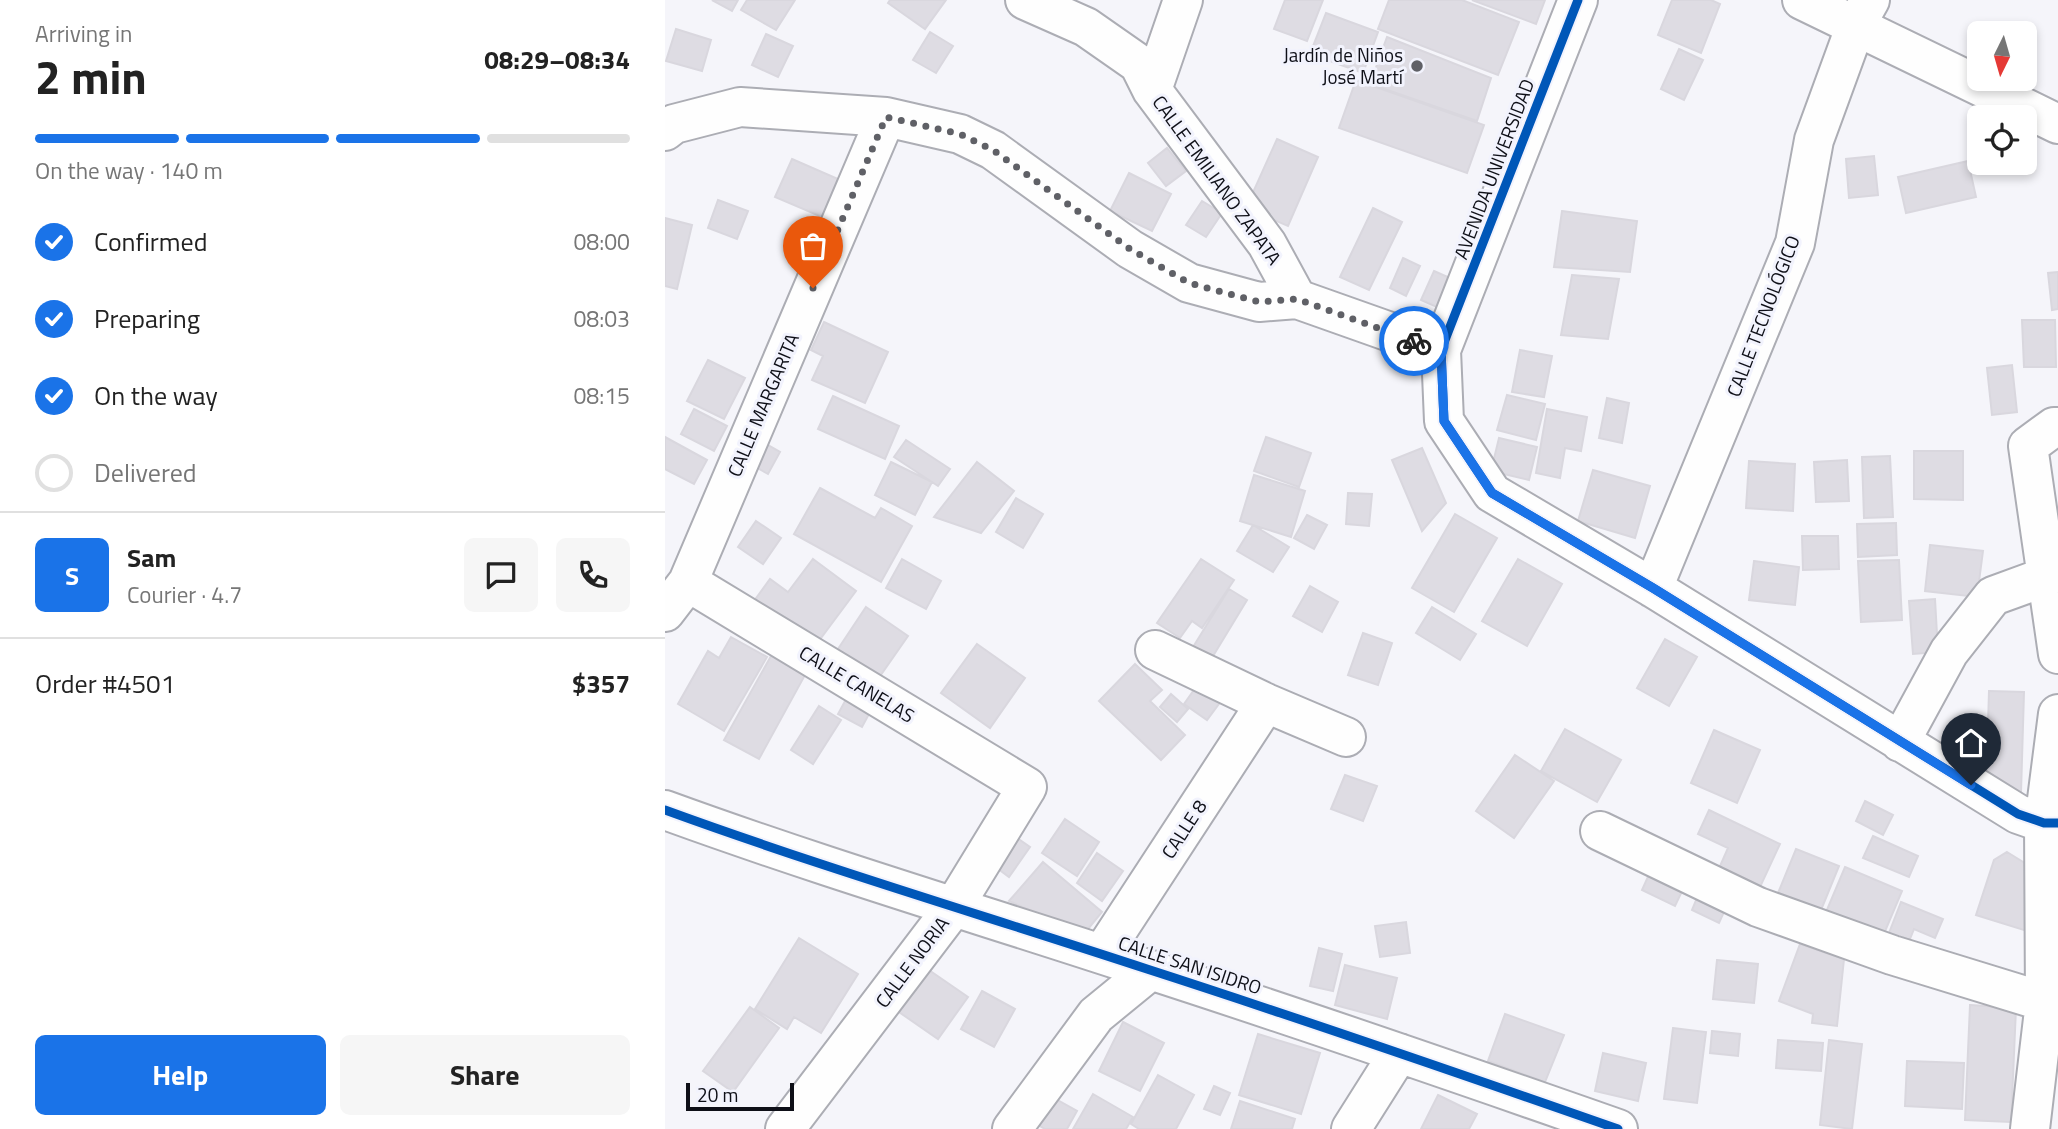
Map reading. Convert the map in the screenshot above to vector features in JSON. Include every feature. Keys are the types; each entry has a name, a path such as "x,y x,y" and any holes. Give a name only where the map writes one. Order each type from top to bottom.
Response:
{"street":[{"name":"CALLE EMILIANO ZAPATA","path":"1025,0 1084,13 1139,64 1152,90 1267,244 1297,299"},
{"path":"1152,90 1183,0"},
{"name":"AVENIDA UNIVERSIDAD","path":"1441,350 1578,0"},
{"path":"1802,0 1863,13 2058,124"},
{"name":"CALLE TECNOLÓGICO","path":"1653,588 1795,243 1814,140 1863,13"},
{"path":"668,125 740,107 886,117 960,134 993,150 1130,249 1189,283 1259,302 1297,299 1441,350 1444,421 1492,493 1653,588 2018,814 2051,823"},
{"name":"CALLE MARGARITA","path":"665,612 688,582 886,117"},
{"path":"2043,436 2048,576 2058,654"},
{"path":"1900,743 1949,652 1993,596 2048,576"},
{"name":"CALLE CANELAS","path":"688,582 1027,787"},
{"path":"1155,649 1266,703 1346,737"},
{"name":"CALLE 8","path":"1102,954 1266,703"},
{"path":"2030,1129 2045,1002 2058,714"},
{"name":"CALLE NORIA","path":"785,1129 953,908 1027,787"},
{"name":"CALLE SAN ISIDRO","path":"665,810 953,908 1102,954 1399,1053 1618,1129"},
{"path":"1600,831 1758,907 1892,955 2045,1002"},
{"path":"1012,1129 1096,1015 1151,970"},
{"path":"1351,1129 1399,1053"}],"building":[{"path":"712,0 738,0 732,11"},
{"path":"747,0 795,0 776,30 741,10"},
{"path":"890,0 946,0 925,29 888,3"},
{"path":"1285,0 1323,0 1307,41 1274,29"},
{"path":"1389,0 1462,0 1519,22 1498,75 1378,29"},
{"path":"1472,0 1545,0 1536,24"},
{"path":"1672,0 1711,0 1720,4 1701,53 1658,35"},
{"path":"1326,13 1378,32 1363,73 1310,54"},
{"path":"676,29 711,40 702,71 666,61"},
{"path":"930,32 953,46 936,73 913,60"},
{"path":"766,34 793,46 778,77 752,65"},
{"path":"1387,37 1491,78 1477,121 1370,84"},
{"path":"1679,49 1703,60 1684,100 1661,89"},
{"path":"1356,80 1484,125 1467,173 1339,128"},
{"path":"1277,139 1318,157 1288,226 1246,208"},
{"path":"1167,148 1186,171 1166,186 1148,163"},
{"path":"1874,156 1878,195 1849,198 1846,159"},
{"path":"792,159 838,179 822,217 775,197"},
{"path":"1967,161 1967,175 1971,175 1976,197 1906,213 1898,177"},
{"path":"1129,173 1171,194 1152,231 1110,211"},
{"path":"718,200 748,211 737,239 708,228"},
{"path":"1202,201 1222,213 1206,237 1186,225"},
{"path":"1373,208 1402,222 1369,290 1340,277"},
{"path":"1562,211 1637,221 1630,272 1554,267"},
{"path":"665,218 692,225 677,289 665,286"},
{"path":"1403,258 1420,266 1406,296 1390,288"},
{"path":"1434,271 1459,282 1446,311 1421,300"},
{"path":"2058,272 2058,309 2052,310 2048,273"},
{"path":"1572,275 1619,279 1608,339 1561,335"},
{"path":"2022,320 2055,320 2056,367 2024,367"},
{"path":"824,322 888,352 865,403 812,380 823,356 811,350"},
{"path":"1520,350 1552,356 1544,397 1512,392"},
{"path":"708,360 745,378 724,419 687,401"},
{"path":"2012,365 2017,412 1992,415 1987,368"},
{"path":"1507,395 1545,404 1536,440 1497,430"},
{"path":"833,396 899,426 885,459 818,429"},
{"path":"1607,398 1629,403 1622,443 1599,438"},
{"path":"694,409 727,426 714,451 681,434"},
{"path":"1547,409 1587,417 1581,451 1565,448 1560,478 1536,473"},
{"path":"665,437 707,460 694,484 665,469"},
{"path":"1266,437 1311,453 1299,487 1254,471"},
{"path":"1499,438 1537,447 1529,480 1491,471"},
{"path":"759,440 780,452 768,474 747,462"},
{"path":"906,440 950,469 938,486 894,457"},
{"path":"1422,448 1446,503 1422,531 1392,460"},
{"path":"1914,451 1963,451 1963,500 1914,499"},
{"path":"1890,456 1893,517 1864,518 1862,457"},
{"path":"1847,460 1849,501 1816,502 1814,462"},
{"path":"1749,461 1795,464 1793,511 1746,508"},
{"path":"891,462 932,482 915,515 875,495"},
{"path":"977,462 1014,491 981,533 934,517"},
{"path":"1593,470 1650,486 1635,538 1578,521"},
{"path":"1254,475 1305,491 1291,537 1240,521"},
{"path":"820,488 875,518 881,508 912,526 881,582 794,534"},
{"path":"1348,493 1372,494 1369,526 1346,524"},
{"path":"1016,498 1043,514 1023,548 996,532"},
{"path":"1455,514 1497,538 1454,612 1412,588"},
{"path":"1307,515 1327,525 1314,549 1294,538"},
{"path":"756,521 781,538 763,564 738,547"},
{"path":"1896,523 1897,555 1858,557 1857,524"},
{"path":"1253,525 1289,547 1273,572 1237,551"},
{"path":"1802,536 1838,536 1839,569 1803,570"},
{"path":"1930,545 1983,551 1977,597 1925,591"},
{"path":"813,559 856,591 815,646 754,601 770,579 788,592"},
{"path":"902,559 941,581 926,609 886,588"},
{"path":"1201,559 1234,580 1202,628 1192,621 1180,638 1157,623"},
{"path":"1518,559 1562,584 1527,646 1482,621"},
{"path":"1899,560 1902,620 1861,622 1858,561"},
{"path":"1754,561 1799,567 1795,605 1749,600"},
{"path":"1310,586 1338,602 1322,632 1293,616"},
{"path":"1229,589 1247,600 1204,671 1185,660"},
{"path":"1935,599 1938,652 1913,654 1909,601"},
{"path":"866,607 908,636 871,689 830,661"},
{"path":"1432,607 1476,634 1460,660 1416,633"},
{"path":"1363,633 1392,643 1378,685 1348,675"},
{"path":"731,637 767,657 724,731 678,704 708,651 719,658"},
{"path":"1665,639 1697,657 1669,706 1637,688"},
{"path":"977,644 1025,678 990,728 941,693"},
{"path":"771,656 805,675 759,759 724,740"},
{"path":"1135,664 1162,690 1150,701 1185,735 1161,760 1099,701"},
{"path":"1203,677 1227,693 1207,720 1184,704"},
{"path":"851,690 875,703 862,727 838,714"},
{"path":"1989,691 2024,692 2021,793 1986,792"},
{"path":"1171,694 1188,709 1177,722 1160,707"},
{"path":"819,706 841,720 813,764 791,750"},
{"path":"1565,729 1621,760 1597,802 1541,771"},
{"path":"1714,730 1760,750 1737,803 1691,783"},
{"path":"1515,755 1554,781 1514,838 1476,811"},
{"path":"1345,775 1377,786 1363,821 1331,809"},
{"path":"1865,801 1893,815 1883,835 1856,821"},
{"path":"1709,810 1780,844 1754,900 1713,882 1728,848 1698,834"},
{"path":"1065,819 1099,842 1077,876 1042,853"},
{"path":"1010,833 1030,847 1009,877 989,862"},
{"path":"1873,836 1918,856 1909,877 1863,858"},
{"path":"1796,849 1839,866 1817,920 1774,903"},
{"path":"2007,852 2028,865 2027,931 1976,915 1994,860"},
{"path":"1097,853 1123,871 1102,901 1077,883"},
{"path":"1043,862 1102,912 1084,934 1009,901"},
{"path":"1845,867 1902,891 1878,948 1821,924"},
{"path":"1651,870 1685,885 1675,906 1642,890"},
{"path":"1701,888 1729,901 1719,923 1692,910"},
{"path":"1901,902 1943,919 1935,938 1914,929 1904,954 1884,946"},
{"path":"1406,922 1410,953 1380,957 1375,926"},
{"path":"799,938 858,974 821,1033 794,1017 787,1029 755,1009"},
{"path":"1800,944 1844,959 1837,1026 1812,1023 1813,1014 1779,1001"},
{"path":"1319,948 1342,954 1333,991 1310,986"},
{"path":"1717,960 1758,964 1754,1003 1713,999"},
{"path":"1345,965 1397,978 1387,1019 1335,1005"},
{"path":"926,968 968,997 938,1039 896,1010"},
{"path":"982,991 1015,1009 994,1047 961,1029"},
{"path":"1970,1005 2016,1008 2011,1122 1965,1120"},
{"path":"750,1007 779,1028 733,1092 703,1071"},
{"path":"1505,1014 1564,1035 1545,1082 1488,1061"},
{"path":"1123,1022 1164,1043 1140,1091 1099,1071"},
{"path":"1673,1028 1706,1032 1697,1103 1664,1099"},
{"path":"1712,1031 1740,1034 1738,1056 1710,1053"},
{"path":"1258,1034 1320,1053 1301,1114 1239,1095"},
{"path":"1778,1040 1823,1043 1821,1071 1776,1068"},
{"path":"1829,1040 1862,1044 1852,1129 1820,1125"},
{"path":"1603,1053 1646,1063 1638,1101 1595,1091"},
{"path":"1907,1061 1964,1063 1962,1109 1905,1106"},
{"path":"1158,1075 1194,1095 1176,1129 1139,1129 1131,1124"},
{"path":"1214,1086 1230,1093 1220,1115 1204,1109"},
{"path":"1093,1094 1133,1117 1126,1129 1073,1129"},
{"path":"1438,1095 1477,1114 1469,1129 1421,1129"},
{"path":"1054,1098 1077,1111 1067,1129 1045,1129 1038,1125"},
{"path":"1240,1101 1295,1119 1292,1129 1231,1129"}],"cycle path":[{"path":"1578,0 1441,350 1444,421 1492,493 1653,588 2018,814 2044,823 2058,823"},
{"path":"665,810 845,872 1265,1008 1618,1129"}],"way so far":[{"path":"813,288 886,117 960,134 993,150 1130,249 1189,283 1259,302 1297,299 1414,341"}],"place":[{"name":"Jardín de Niños José Martí","path":"1417,66"}],"route":[{"path":"1414,341 1441,350 1444,421 1492,493 1653,588 1971,785"}]}
